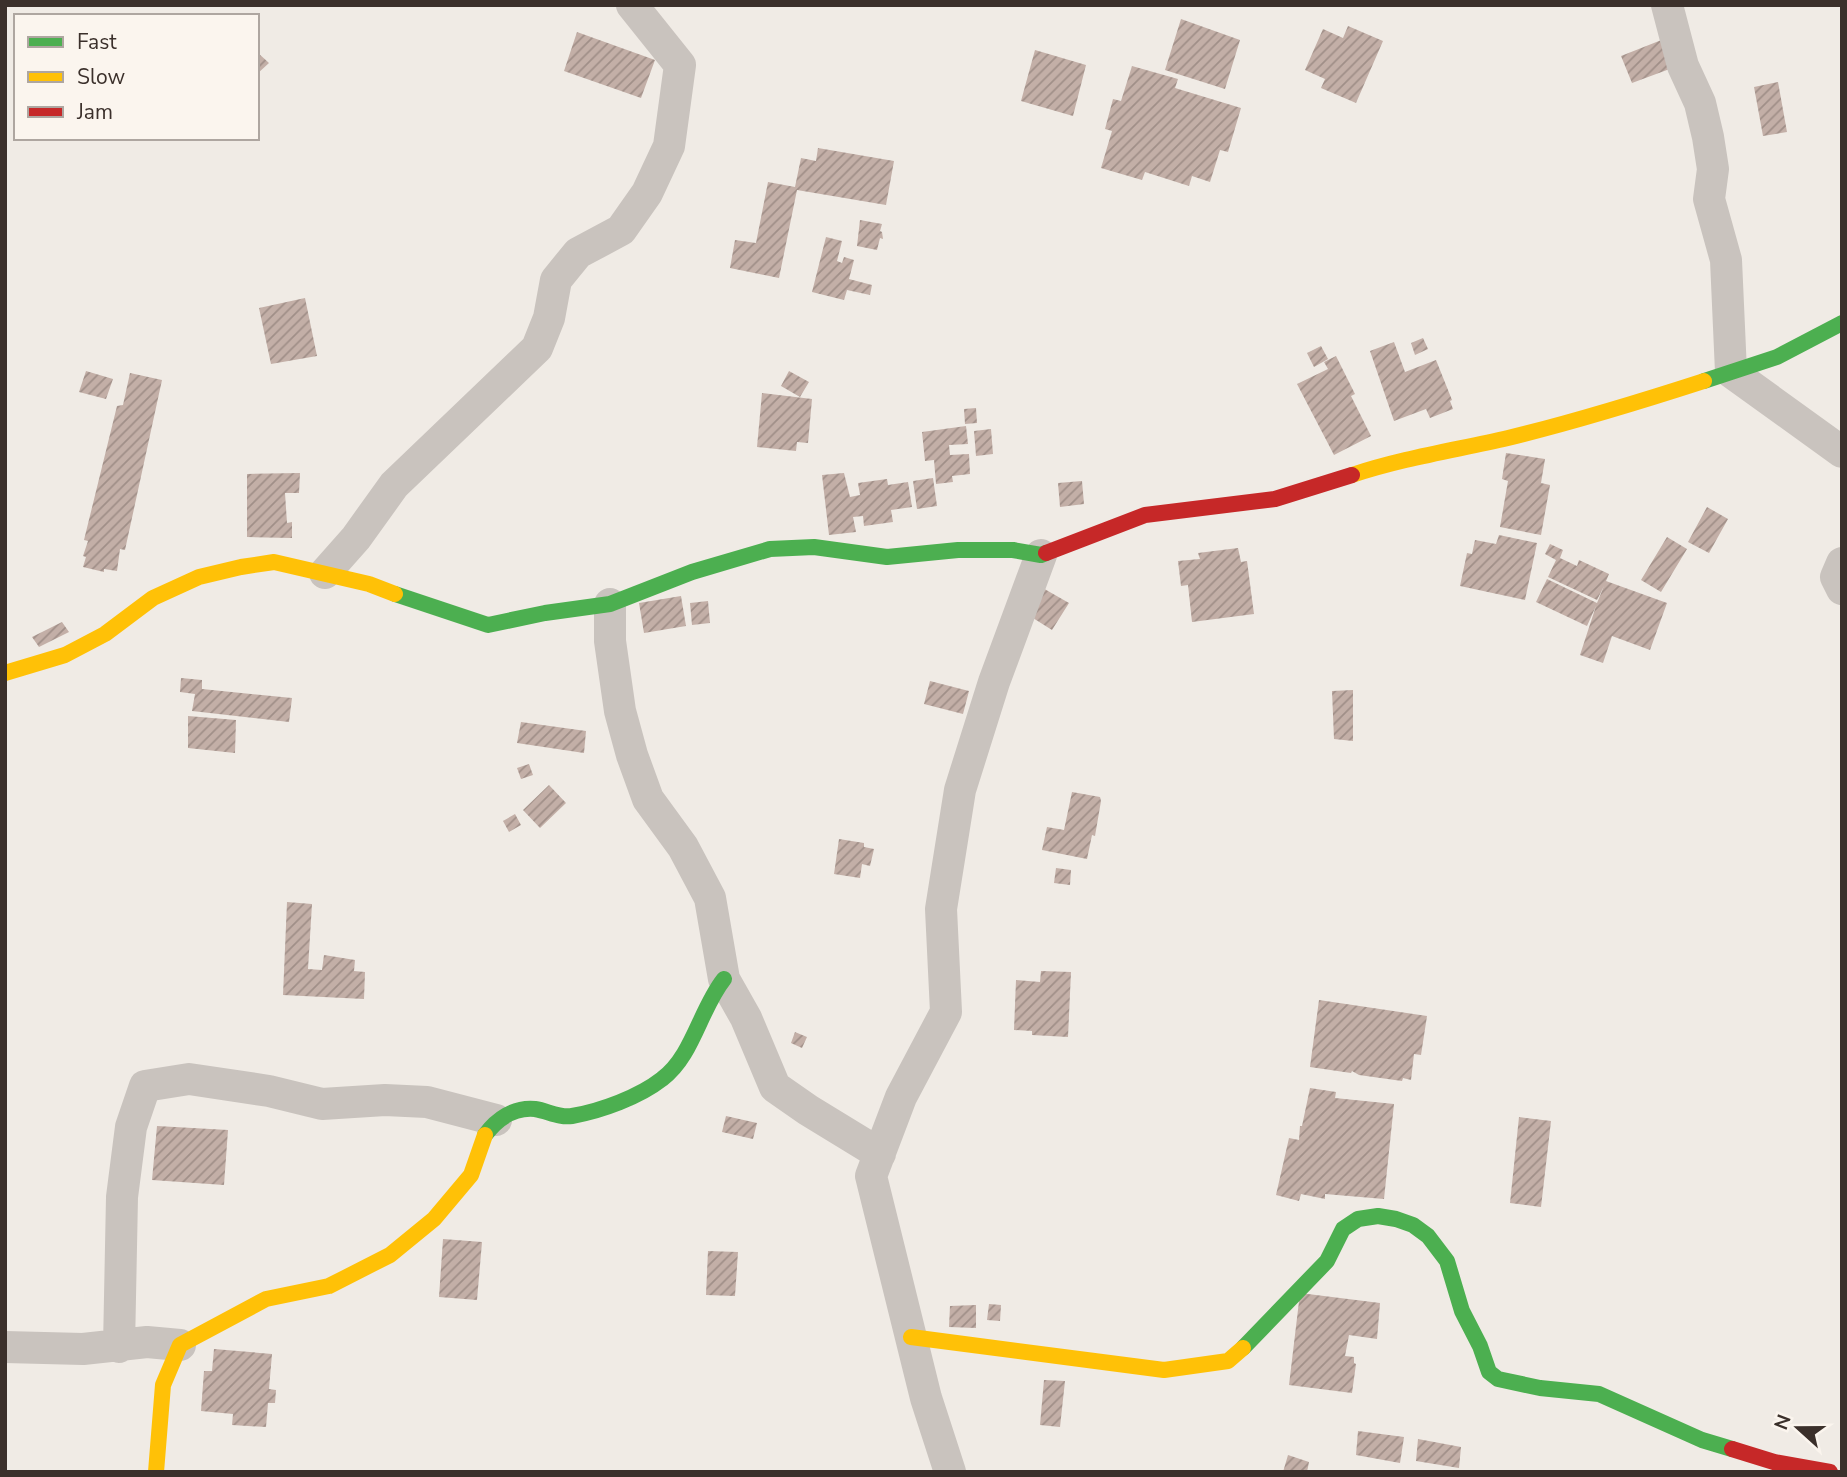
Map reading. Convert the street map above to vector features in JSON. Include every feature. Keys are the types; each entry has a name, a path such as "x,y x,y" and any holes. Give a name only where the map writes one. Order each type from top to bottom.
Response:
{"street":[{"path":"325,573 356,538 394,485 537,348 549,318 556,281 578,253 621,230 647,192 669,146 680,65 632,5"},
{"path":"1667,5 1683,66 1700,103 1708,136 1713,169 1709,199 1726,260 1731,372"},
{"path":"5,673 65,655 105,634 153,598 199,577 274,562 369,584 417,603 488,625 545,613 610,604 692,572 770,550 814,547 887,557 958,550 1013,550 1041,555 1145,515 1275,499 1395,461 1507,438 1598,415 1777,357 1842,323"},
{"path":"1731,372 1842,452"},
{"path":"950,1472 926,1398 871,1176 901,1097 946,1012 941,909 960,790 994,682 1041,555"},
{"path":"1842,564 1836,577 1842,589"},
{"path":"610,604 610,640 632,755 648,799 683,847 710,898 724,979 746,1018 775,1087 880,1154"},
{"path":"5,1347 83,1349 147,1342 180,1345 266,1299 330,1286 390,1255 434,1219 471,1175 483,1138 496,1120 515,1112 534,1109 571,1116 635,1097 664,1078 679,1062 715,990 724,979"},
{"path":"119,1347 122,1197 131,1126 145,1086 189,1079 269,1091 322,1104 385,1100 427,1102 496,1120"},
{"path":"911,1337 1164,1370 1228,1361 1257,1336 1327,1261 1343,1229 1358,1219 1378,1216 1413,1225 1428,1236 1447,1261 1462,1311 1480,1346 1489,1372 1498,1379 1540,1388 1599,1394 1702,1440 1774,1462 1830,1472"},
{"path":"156,1472 163,1385 180,1345"}],"building":[{"path":"1181,19 1240,40 1225,89 1165,70"},
{"path":"1348,26 1383,41 1356,103 1321,88 1325,79 1305,70 1323,29 1343,38"},
{"path":"577,32 655,60 641,98 564,71"},
{"path":"1664,39 1675,67 1632,83 1621,56"},
{"path":"1035,50 1086,65 1073,116 1021,101"},
{"path":"259,54 269,63 259,72"},
{"path":"1132,66 1178,79 1175,88 1241,108 1228,152 1220,150 1210,182 1192,176 1189,186 1145,172 1142,180 1101,168 1112,131 1105,129 1113,99 1121,101"},
{"path":"1778,82 1787,132 1763,136 1754,87"},
{"path":"818,148 894,161 886,205 797,190 779,278 730,268 735,240 756,243 768,182 795,187 801,158 816,161"},
{"path":"860,220 882,224 880,231 883,239 880,238 877,250 857,246"},
{"path":"826,237 842,241 837,261 842,263 844,257 854,260 849,279 872,285 870,295 847,290 844,300 812,292"},
{"path":"305,298 317,356 271,364 259,308"},
{"path":"1423,338 1428,349 1415,355 1411,343"},
{"path":"1394,342 1405,372 1436,360 1453,409 1430,418 1426,409 1394,421 1370,351"},
{"path":"1321,346 1328,359 1314,367 1307,353"},
{"path":"1336,356 1355,394 1351,396 1371,436 1334,455 1297,384 1328,369 1324,362"},
{"path":"86,371 113,379 106,399 79,392"},
{"path":"789,371 809,382 800,397 781,386"},
{"path":"130,373 162,380 125,550 120,549 117,571 104,569 104,572 83,567 88,541 84,540 117,406 123,405"},
{"path":"762,393 812,399 808,443 797,442 796,451 757,447"},
{"path":"976,408 977,423 965,424 964,409"},
{"path":"966,426 968,444 949,445 950,455 969,454 970,474 952,476 953,482 936,484 934,460 925,461 922,432"},
{"path":"991,429 993,454 976,456 974,431"},
{"path":"1506,453 1545,459 1541,483 1550,485 1541,535 1500,527 1508,481 1502,479"},
{"path":"300,473 299,493 285,493 287,523 292,522 292,538 247,537 247,474"},
{"path":"844,473 850,497 860,495 858,483 887,479 888,485 908,482 912,507 891,510 893,522 864,526 863,516 853,517 856,532 829,535 822,475"},
{"path":"933,478 937,506 917,509 913,481"},
{"path":"1082,481 1084,504 1060,507 1058,483"},
{"path":"1707,507 1728,519 1709,553 1688,542"},
{"path":"1499,535 1537,543 1525,600 1460,586 1467,553 1472,554 1475,540 1496,544"},
{"path":"1667,537 1687,549 1661,592 1641,580"},
{"path":"1550,544 1563,550 1560,558 1577,566 1579,560 1609,574 1606,581 1667,603 1650,650 1612,636 1603,663 1580,655 1596,606 1587,626 1536,602 1547,579 1597,603 1604,586 1597,600 1548,577 1556,560 1545,554"},
{"path":"1238,548 1241,562 1247,561 1254,614 1192,622 1188,585 1181,586 1178,561 1200,559 1198,553"},
{"path":"1041,587 1069,603 1052,630 1025,613"},
{"path":"681,596 686,626 644,633 639,603"},
{"path":"708,601 710,623 692,625 690,603"},
{"path":"62,622 69,632 39,647 32,637"},
{"path":"181,678 202,680 202,689 292,698 289,722 192,711 195,694 180,692"},
{"path":"930,681 969,691 963,714 924,704"},
{"path":"1353,690 1353,741 1334,739 1332,691"},
{"path":"188,716 236,720 235,753 188,748"},
{"path":"521,722 586,731 584,753 517,743"},
{"path":"529,764 533,775 521,779 517,768"},
{"path":"549,785 566,803 540,828 523,810"},
{"path":"1072,792 1100,797 1101,801 1095,836 1092,835 1087,859 1042,850 1047,827 1064,830"},
{"path":"515,814 521,825 509,832 503,821"},
{"path":"839,839 864,843 864,847 874,849 870,866 862,864 860,878 834,874"},
{"path":"1056,868 1071,870 1070,885 1054,883"},
{"path":"287,902 312,904 308,969 322,970 324,955 355,960 354,971 365,972 364,999 283,995"},
{"path":"1041,971 1071,972 1068,1037 1032,1035 1032,1031 1014,1030 1016,980 1040,982"},
{"path":"1319,1000 1427,1016 1421,1055 1414,1054 1411,1080 1403,1078 1402,1081 1359,1075 1352,1071 1310,1067"},
{"path":"795,1032 807,1037 802,1048 791,1043"},
{"path":"1310,1088 1336,1092 1335,1098 1394,1104 1384,1199 1325,1194 1325,1199 1301,1194 1299,1201 1276,1195 1289,1138 1299,1140"},
{"path":"726,1116 757,1123 753,1139 722,1132"},
{"path":"1519,1117 1551,1121 1541,1207 1510,1203"},
{"path":"157,1126 228,1130 224,1185 152,1180"},
{"path":"443,1239 482,1242 477,1300 439,1297"},
{"path":"708,1251 738,1252 735,1296 706,1295"},
{"path":"1300,1293 1380,1303 1377,1339 1349,1335 1345,1356 1354,1357 1356,1364 1352,1393 1289,1385"},
{"path":"989,1304 1001,1305 1000,1321 987,1320"},
{"path":"976,1305 976,1328 949,1327 950,1306"},
{"path":"214,1349 272,1354 269,1389 276,1390 275,1403 268,1403 266,1427 232,1425 233,1414 201,1411 204,1371 212,1371"},
{"path":"1044,1380 1065,1381 1060,1427 1040,1425"},
{"path":"1358,1431 1404,1437 1400,1463 1356,1455"},
{"path":"1418,1439 1461,1447 1459,1468 1416,1461"},
{"path":"1288,1455 1309,1462 1307,1472 1283,1472"}],"traffic: fast":[{"path":"1704,381 1777,357 1842,323"},
{"path":"395,594 488,625 545,613 610,604 692,572 770,549 814,547 887,557 958,550 1013,550 1041,555 1046,553"},
{"path":"485,1135 501,1119 513,1112 535,1109 572,1116 595,1111 653,1086 673,1069 681,1058 724,979"},
{"path":"1243,1348 1327,1261 1343,1229 1358,1219 1378,1216 1396,1219 1413,1225 1428,1236 1447,1261 1462,1311 1480,1346 1489,1372 1498,1379 1540,1388 1599,1394 1702,1440 1732,1449"}],"traffic: slow":[{"path":"1352,475 1557,425 1704,381"},
{"path":"5,673 65,655 105,634 153,598 199,577 241,567 274,562 369,584 395,594"},
{"path":"156,1472 163,1385 180,1345 266,1299 329,1286 390,1255 434,1219 471,1175 485,1135"},
{"path":"911,1337 1164,1370 1228,1361 1243,1348"}],"traffic: jam":[{"path":"1046,553 1145,515 1275,499 1352,475"},
{"path":"1732,1449 1774,1462 1830,1472"}]}
